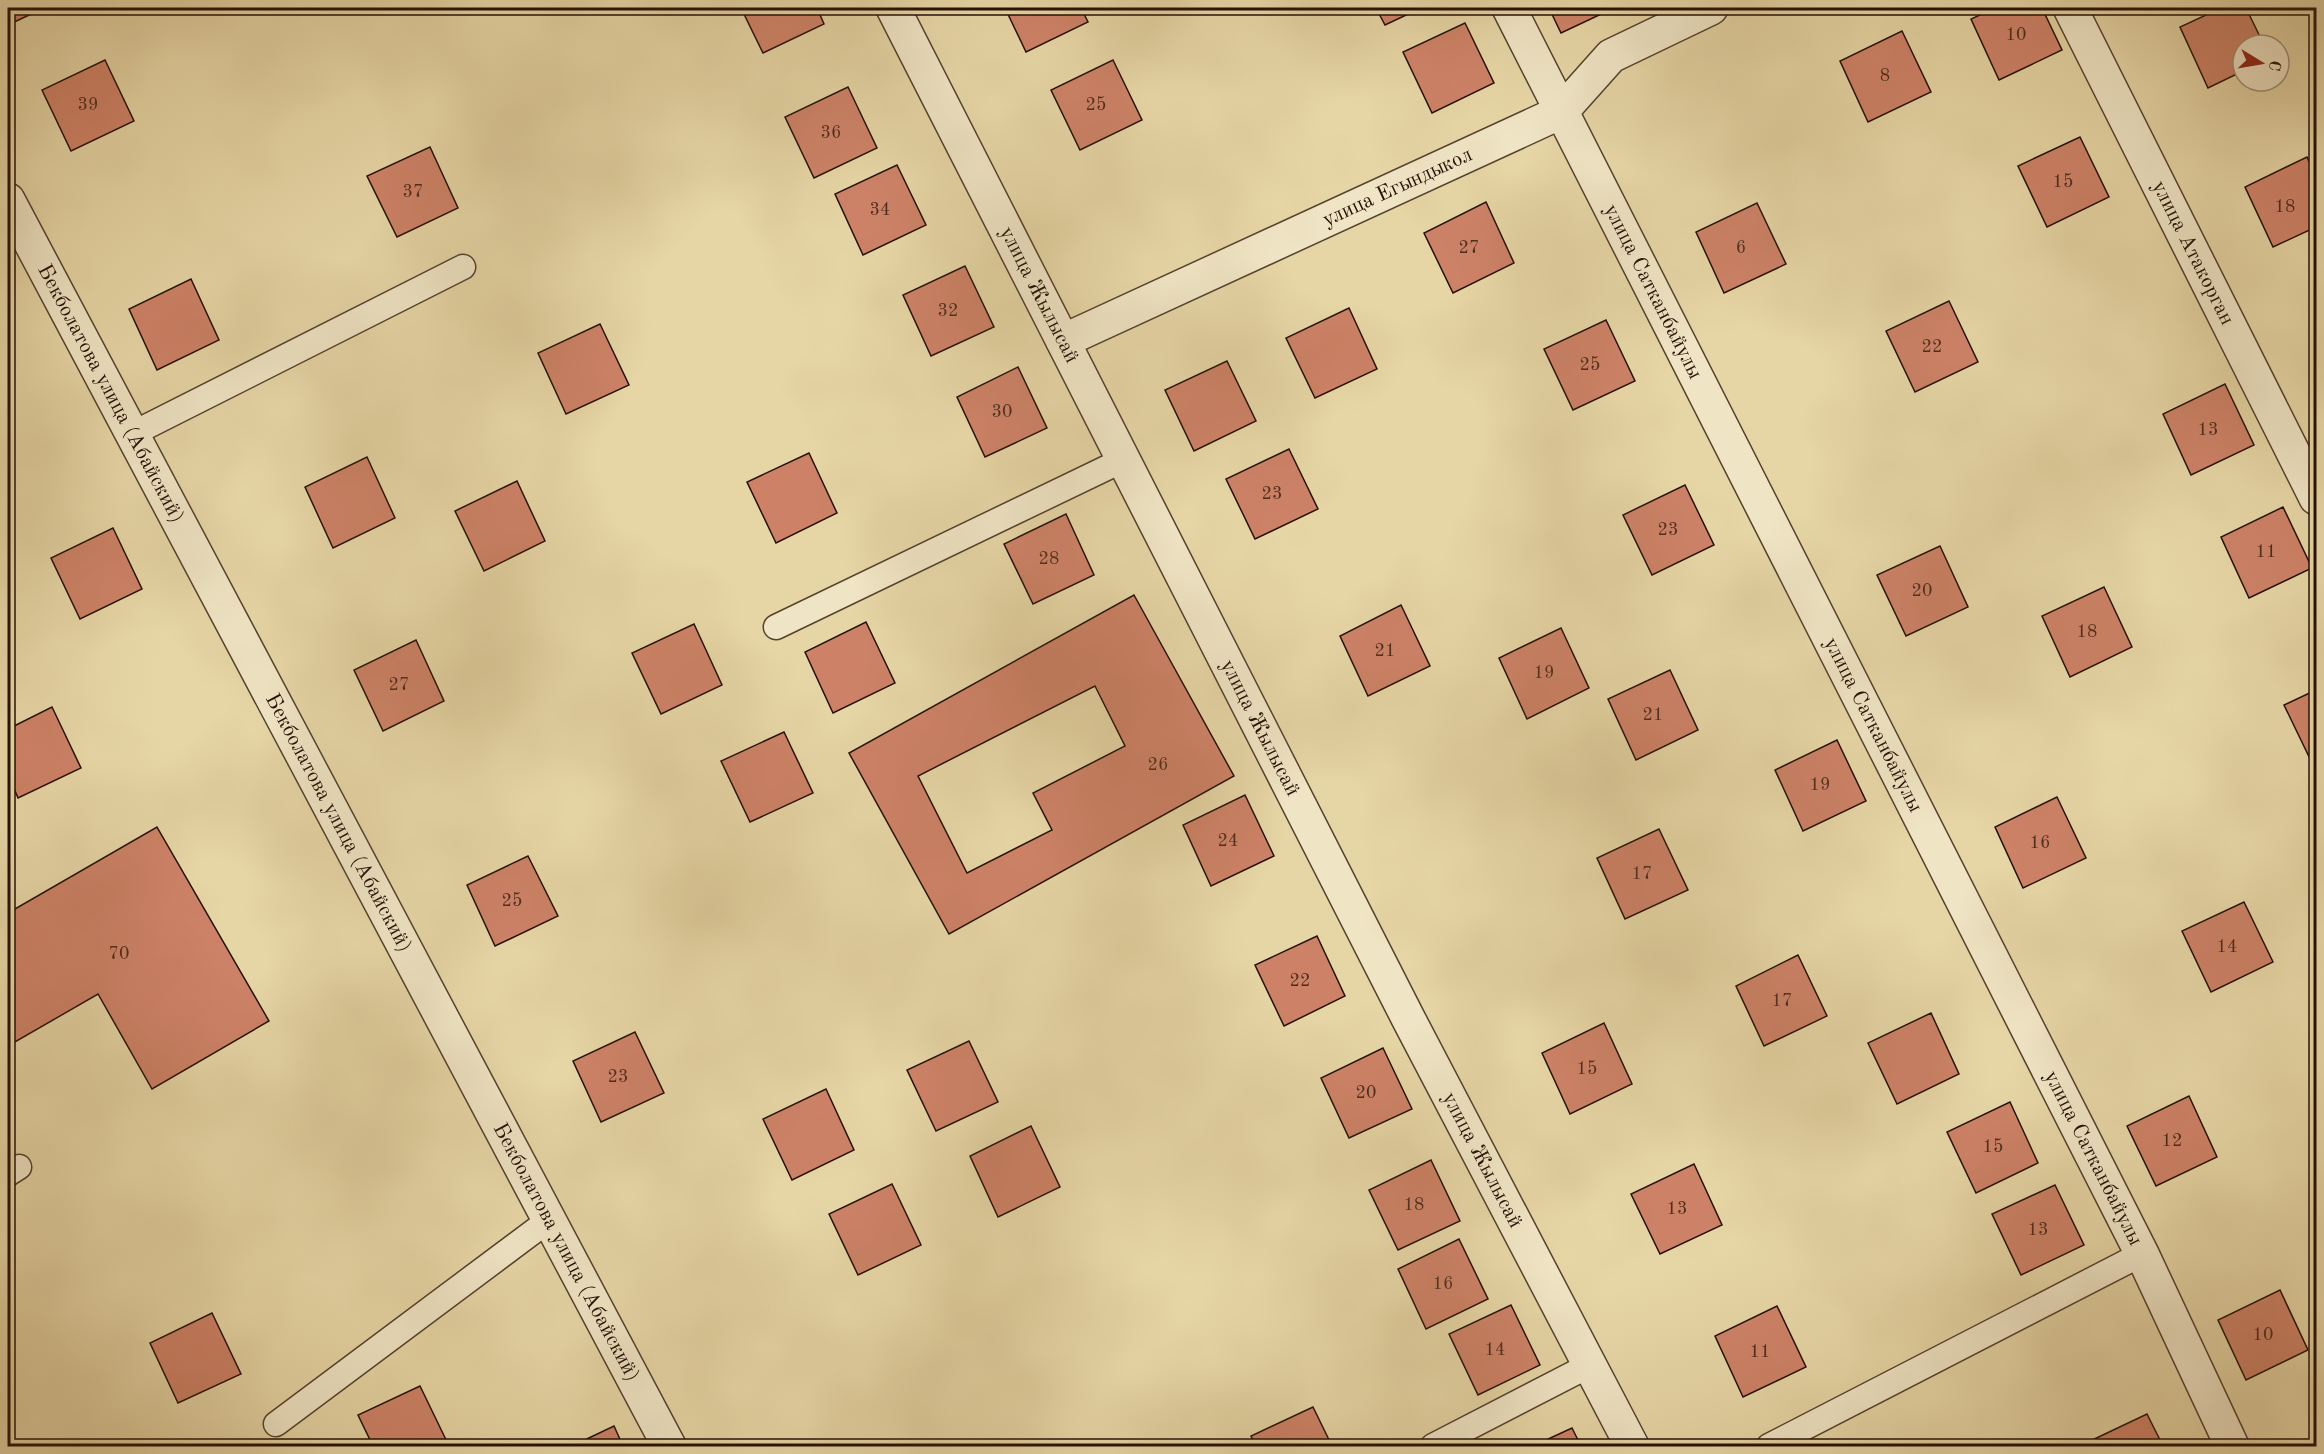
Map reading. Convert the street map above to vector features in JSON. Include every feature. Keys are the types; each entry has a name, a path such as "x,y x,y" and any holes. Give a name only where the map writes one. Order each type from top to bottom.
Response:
{"street":[{"name":"улица Жылысай","path":"893,8 1414,1029 1632,1446"},
{"name":"улица Сатканбайулы","path":"1509,8 2142,1254 2232,1446"},
{"name":"улица Егындыкол","path":"1063,341 1561,112 1611,56 1711,8"},
{"name":"улица Атакорган","path":"2070,8 2316,498"},
{"name":"Бекболатова улица (Абайский)","path":"8,200 669,1446"}],"lane":[{"path":"132,434 463,267"},
{"path":"776,627 1123,460"},
{"path":"276,1424 549,1220"},
{"path":"1769,1446 2142,1254"},
{"path":"1433,1446 1590,1365"}],"building":[{"path":"8,8 44,8 8,25"},
{"path":"741,8 817,8 824,24 763,53"},
{"path":"1005,8 1081,8 1088,22 1026,52"},
{"path":"1376,8 1421,8 1385,25"},
{"path":"1549,8 1614,8 1561,33"},
{"path":"1995,8 2042,8 2062,50 1999,80 1971,19"},
{"path":"2221,8 2246,8 2258,33 2231,33 2231,77 2208,88 2180,27"},
{"path":"1465,23 1494,83 1432,113 1403,52"},
{"path":"1902,31 1931,92 1868,122 1840,61"},
{"path":"105,60 134,121 71,151 42,90"},
{"path":"1113,60 1142,120 1080,150 1051,90"},
{"path":"848,87 877,148 814,178 785,117"},
{"path":"2080,137 2109,197 2047,227 2018,166"},
{"path":"430,147 458,208 397,237 367,176"},
{"path":"2307,157 2316,177 2316,227 2273,247 2245,187"},
{"path":"897,165 926,225 863,255 835,194"},
{"path":"1486,202 1514,263 1453,293 1424,233"},
{"path":"1757,203 1786,264 1724,293 1696,232"},
{"path":"965,266 994,327 931,356 903,295"},
{"path":"191,279 219,340 157,370 129,309"},
{"path":"1949,301 1978,362 1915,392 1886,331"},
{"path":"1349,308 1377,369 1315,398 1286,338"},
{"path":"1606,320 1635,381 1573,410 1544,349"},
{"path":"600,324 629,385 566,414 538,353"},
{"path":"1227,361 1256,421 1194,451 1165,390"},
{"path":"1018,367 1047,428 985,457 957,397"},
{"path":"2225,384 2254,445 2191,475 2163,414"},
{"path":"1289,449 1318,509 1255,539 1226,479"},
{"path":"809,453 837,513 776,543 747,482"},
{"path":"367,457 395,518 333,548 305,487"},
{"path":"517,481 545,541 484,571 455,511"},
{"path":"1685,485 1714,545 1652,575 1623,515"},
{"path":"2283,507 2312,568 2249,598 2221,537"},
{"path":"1066,514 1094,575 1033,604 1004,544"},
{"path":"113,528 142,589 80,619 51,558"},
{"path":"1940,546 1968,607 1906,636 1877,575"},
{"path":"2104,587 2132,647 2070,677 2042,616"},
{"path":"1134,595 1234,776 949,934 849,753","holes":["1095,686 1125,746 1033,793 1052,830 967,873 918,776"]},
{"path":"1401,605 1430,666 1368,696 1340,636"},
{"path":"866,622 895,683 833,713 805,652"},
{"path":"694,624 722,685 661,714 632,653"},
{"path":"1561,628 1589,688 1527,719 1499,658"},
{"path":"416,640 444,701 383,731 354,670"},
{"path":"1670,670 1698,730 1636,760 1608,699"},
{"path":"2316,690 2316,764 2313,765 2284,705"},
{"path":"52,707 81,768 18,798 8,774 8,729"},
{"path":"784,732 813,793 750,822 721,761"},
{"path":"1837,740 1866,801 1803,831 1775,770"},
{"path":"1245,795 1274,856 1211,886 1183,825"},
{"path":"2057,797 2086,858 2023,888 1995,827"},
{"path":"157,827 269,1021 152,1089 98,994 8,1046 8,913"},
{"path":"1659,829 1688,890 1625,919 1597,858"},
{"path":"528,856 558,916 495,946 467,885"},
{"path":"2244,902 2273,962 2211,992 2182,931"},
{"path":"1317,936 1345,996 1284,1026 1255,965"},
{"path":"1798,955 1827,1016 1764,1046 1736,986"},
{"path":"1931,1013 1959,1074 1897,1104 1868,1043"},
{"path":"1604,1023 1632,1084 1570,1114 1542,1053"},
{"path":"635,1032 664,1093 601,1122 573,1061"},
{"path":"969,1041 998,1102 936,1131 907,1070"},
{"path":"1383,1048 1412,1109 1349,1138 1321,1078"},
{"path":"826,1089 854,1150 792,1180 763,1119"},
{"path":"2189,1096 2217,1157 2156,1186 2127,1126"},
{"path":"2010,1102 2038,1163 1976,1193 1947,1132"},
{"path":"1031,1126 1060,1187 998,1217 970,1156"},
{"path":"1431,1160 1460,1221 1398,1250 1369,1190"},
{"path":"1694,1164 1722,1225 1660,1254 1631,1194"},
{"path":"892,1184 921,1245 858,1275 829,1214"},
{"path":"2055,1185 2084,1245 2021,1275 1992,1214"},
{"path":"1459,1239 1488,1299 1426,1329 1398,1269"},
{"path":"2280,1290 2308,1350 2246,1380 2218,1320"},
{"path":"1511,1305 1540,1365 1478,1395 1449,1334"},
{"path":"1777,1306 1806,1367 1743,1397 1715,1336"},
{"path":"212,1313 241,1374 178,1403 150,1343"},
{"path":"420,1386 449,1446 373,1446 358,1415"},
{"path":"1313,1407 1332,1446 1256,1446 1251,1436"},
{"path":"2147,1414 2163,1446 2087,1446 2086,1443"},
{"path":"614,1426 623,1446 572,1446"},
{"path":"1572,1428 1581,1446 1533,1446"}]}
